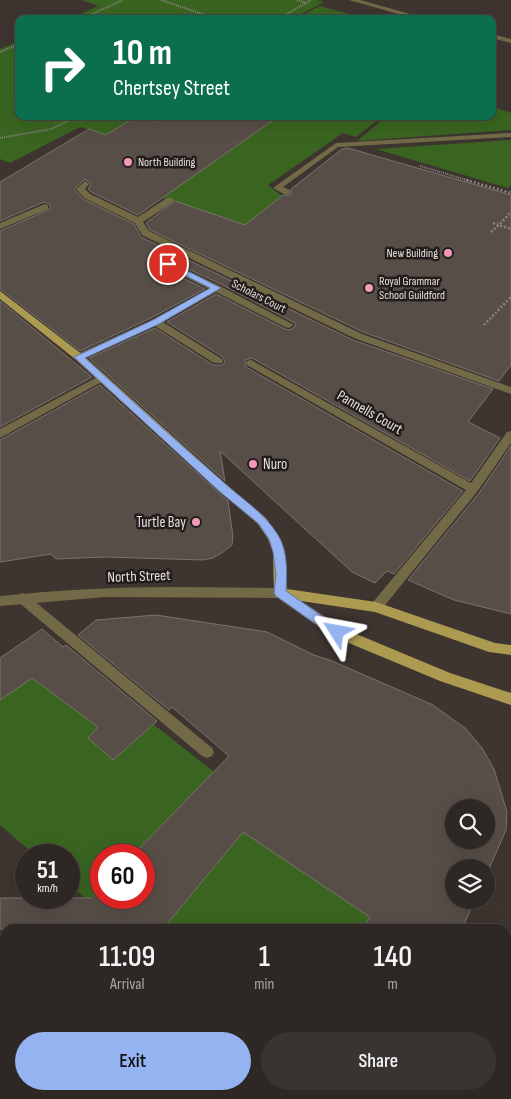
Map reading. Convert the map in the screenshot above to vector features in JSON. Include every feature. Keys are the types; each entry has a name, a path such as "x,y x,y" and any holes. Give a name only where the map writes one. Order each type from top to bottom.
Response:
{"main road":[{"path":"0,294 79,357 100,378 262,521 274,538 279,552 280,593 337,632 445,677 511,699"},
{"name":"North Street","path":"280,593 376,607 494,648 511,650"}],"street":[{"path":"352,0 410,15"},
{"path":"496,37 511,41"},
{"path":"287,192 276,188 336,145 511,135"},
{"path":"85,184 80,190 87,196 138,221 145,233 358,336 511,390"},
{"path":"138,221 170,200"},
{"path":"0,226 45,207"},
{"name":"Scholars Court","path":"168,264 289,325"},
{"name":"Scholars Court","path":"79,357 156,322 217,288"},
{"path":"156,322 218,361"},
{"name":"Pannells Court","path":"252,363 473,489"},
{"path":"0,434 100,378"},
{"path":"376,607 473,489 511,435"},
{"name":"North Street","path":"0,600 112,592 280,593"},
{"path":"22,598 207,752"}],"path":[{"path":"90,15 123,0"},
{"path":"161,0 205,15"},
{"path":"297,0 307,3"},
{"path":"285,15 311,0"},
{"path":"0,52 15,46"},
{"path":"0,138 51,129 70,120"},
{"path":"414,164 511,193"},
{"path":"491,232 511,212"},
{"path":"493,223 511,228"},
{"path":"484,325 511,296"}],"green space":[{"path":"82,0 317,0 324,2 300,15 79,15 98,6"},
{"path":"320,6 353,15 303,15"},
{"path":"15,43 15,120 130,120 106,135 80,127 10,163 0,159 0,49"},
{"path":"496,108 511,113 511,130 357,141 382,120 496,120"},
{"path":"273,120 378,120 356,137 343,133 268,185 282,196 245,225 156,196 197,173"},
{"path":"511,140 511,185 508,188 376,149"},
{"path":"32,678 98,727 88,738 113,760 153,724 214,772 144,844 90,844 90,899 88,901 80,894 80,844 22,844 0,825 0,700"},
{"path":"243,832 370,917 365,924 167,924"}],"building":[{"path":"130,120 273,120 138,215 91,192 88,189 91,184 85,179 74,189 83,199 134,224 141,237 353,340 493,389 468,422 500,438 470,481 252,358 245,360 246,367 463,491 394,574 387,571 375,583 352,572 220,451 225,481 89,358 155,328 213,365 222,365 225,362 223,357 167,322 216,294 285,329 290,330 296,326 295,323 221,284 166,259 162,261 163,268 205,289 151,318 80,351 0,289 0,231 50,209 50,204 44,202 0,221 0,182 89,129 106,135"},
{"name":"New Building","path":"348,148 511,195 511,365 499,381 363,332 150,230 146,223 175,201 245,225 283,195 291,195 291,189 342,149"},
{"path":"0,301 92,377 0,427"},
{"path":"100,385 228,501 233,536 232,545 213,558 203,560 105,557 56,559 51,554 0,562 0,440"},
{"path":"511,446 511,614 454,600 408,580 479,493"},
{"path":"156,615 267,632 314,655 433,705 465,728 482,748 494,769 507,812 506,830 493,859 445,859 445,909 471,909 464,924 365,924 370,917 243,832 167,924 0,924 0,898 15,898 15,909 80,909 80,898 90,898 90,909 155,909 155,844 144,844 229,756 172,707 169,710 78,635 96,620"},
{"path":"42,629 63,647 66,645 157,721 113,760 88,738 98,727 32,678 0,700 0,658"}],"place":[{"name":"North Building","path":"128,162"},
{"name":"New Building","path":"448,253"},
{"name":"Royal Grammar School Guildford","path":"369,288"},
{"name":"Nuro","path":"253,464"},
{"name":"Turtle Bay","path":"196,522"}],"route":[{"path":"168,264 217,288 156,322 79,357 100,378 262,521 274,538 279,552 280,593 337,632"}]}
